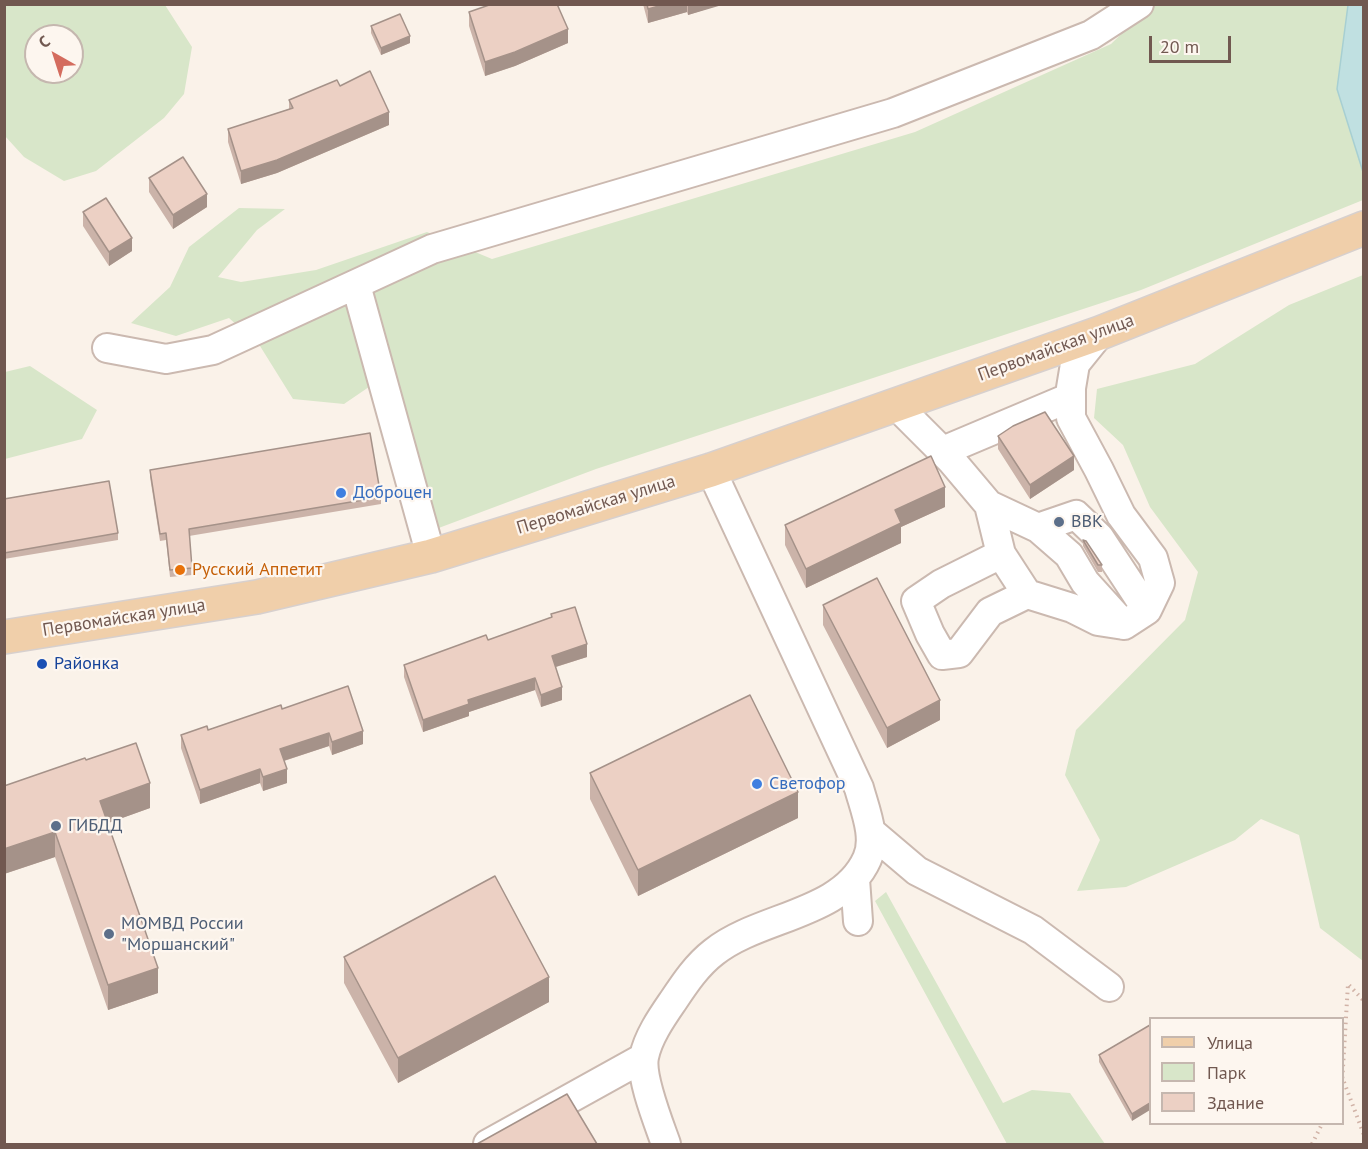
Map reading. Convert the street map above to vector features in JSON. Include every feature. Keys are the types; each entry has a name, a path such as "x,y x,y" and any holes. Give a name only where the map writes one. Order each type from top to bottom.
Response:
{"main road":[{"name":"Первомайская улица","path":"4,637 257,597 431,555 711,470 1100,333 1364,228"}],"lane":[{"path":"107,348 166,359 213,350 432,249 893,113 1091,35 1139,4"},
{"path":"356,285 431,555"},
{"path":"989,505 1001,554 1027,594 1072,608 1098,621 1136,617 1160,583 1153,558 1121,515 1071,418 1075,364 1100,333"},
{"path":"943,451 1071,397"},
{"path":"896,405 943,451 989,505 1038,528 1069,555 1085,582 1136,617"},
{"path":"666,1144 648,1094 643,1058 658,1024 691,975 715,951 747,932 830,899 855,879 868,858 871,832 860,788 711,470"},
{"path":"1001,554 941,584 916,601 942,656 958,653 990,612 1027,594"},
{"path":"871,832 917,871 1033,930 1109,987"},
{"path":"855,879 858,921"},
{"path":"488,1144 643,1058"}],"path":[{"path":"1344,1062 1348,984 1364,1001"},
{"path":"1344,1085 1364,1135"},
{"path":"1312,1144 1322,1125"}],"green space":[{"path":"5,4 165,5 192,47 184,94 164,118 96,171 64,181 24,157 5,136"},
{"path":"1151,5 1348,5 1337,89 1363,172 1363,200 1141,290 596,469 436,529 385,376 344,404 293,399 260,346 229,318 176,336 131,323 170,287 189,247 239,208 285,209 257,230 218,277 241,282 316,270 427,232 492,259 915,132 1111,44"},
{"path":"1363,275 1363,961 1320,928 1299,835 1261,819 1235,840 1126,887 1077,891 1100,840 1065,775 1076,730 1185,620 1198,572 1150,507 1123,445 1094,418 1097,389 1195,364 1289,305"},
{"path":"30,366 97,410 82,439 5,459 5,372"},
{"path":"886,892 1003,1103 1032,1090 1070,1093 1105,1144 1007,1144 875,901"}],"water":[{"path":"1348,5 1363,5 1363,172 1337,89"}],"building":[{"path":"492,4 557,4 568,29 485,62 469,12"},
{"path":"647,4 666,4 648,9"},
{"path":"400,14 410,36 381,48 371,26"},
{"path":"370,71 389,112 277,160 241,171 228,129 293,108 289,100 337,80 340,86"},
{"path":"183,157 207,194 173,215 149,178"},
{"path":"106,198 132,238 109,252 83,212"},
{"path":"1045,412 1074,456 1030,485 998,436 1013,426"},
{"path":"370,433 381,497 189,529 192,568 170,570 166,533 160,534 150,470"},
{"path":"931,456 945,487 895,510 901,523 806,569 785,525"},
{"path":"109,481 118,533 4,553 4,499"},
{"path":"1083,540 1086,541 1102,565 1098,565"},
{"path":"877,578 940,700 887,728 823,605"},
{"path":"575,607 587,644 552,656 562,687 541,695 535,678 468,700 469,704 423,720 404,665 486,635 488,640 552,617 551,614"},
{"path":"348,686 363,731 332,742 329,733 280,749 287,769 263,777 260,769 200,790 181,735 207,726 208,730 281,705 282,709"},
{"path":"750,695 798,792 638,870 590,773"},
{"name":"МОМВД России \"Моршанский\"","path":"136,743 150,783 100,801 158,968 108,985 55,832 4,849 4,786"},
{"path":"495,876 549,977 398,1058 344,957"},
{"path":"1149,1026 1149,1104 1132,1114 1099,1055"},
{"path":"567,1094 597,1144 477,1144"}],"place":[{"name":"Доброцен","path":"341,493"},
{"name":"ВВК","path":"1059,522"},
{"name":"Русский Аппетит","path":"180,570"},
{"name":"Районка","path":"42,664"},
{"name":"Светофор","path":"757,784"},
{"name":"ГИБДД","path":"56,826"},
{"name":"МОМВД России \"Моршанский\"","path":"109,934"}]}
